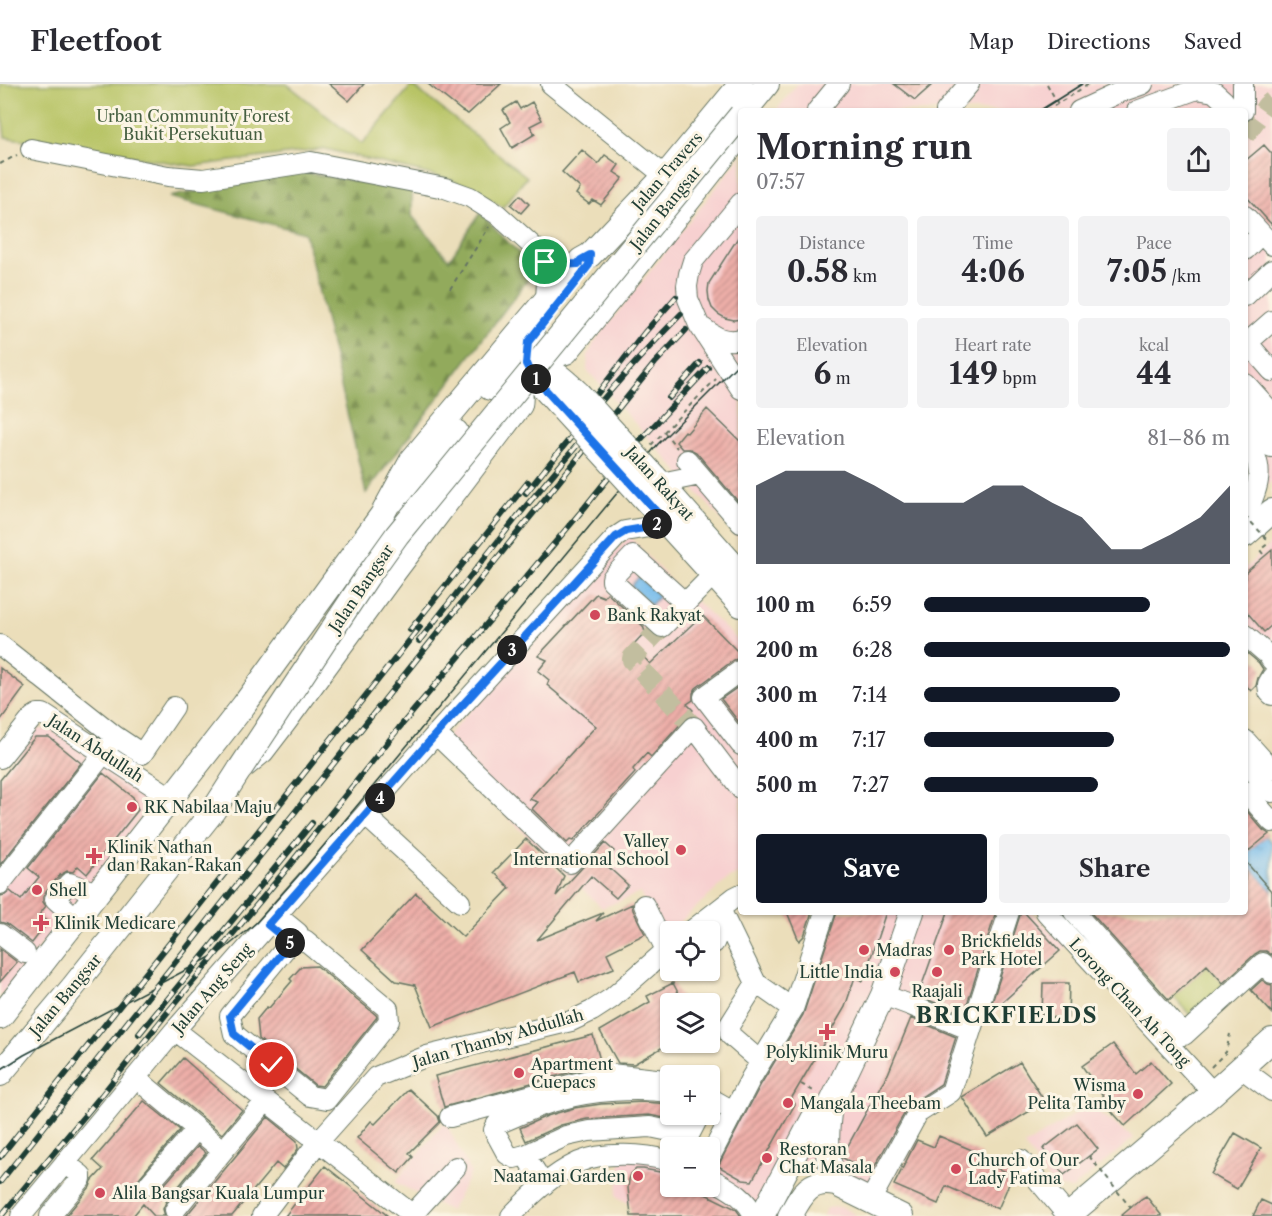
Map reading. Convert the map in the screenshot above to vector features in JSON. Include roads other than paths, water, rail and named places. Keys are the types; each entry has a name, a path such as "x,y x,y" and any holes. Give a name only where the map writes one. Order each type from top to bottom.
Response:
{"main road":[{"name":"Jalan Travers","path":"584,259 665,176 741,84"},
{"path":"747,108 767,84"},
{"path":"761,108 781,84"},
{"name":"Jalan Bangsar","path":"0,1074 73,987 213,811 397,535 738,119"},
{"path":"533,336 535,345 544,352 561,354 566,352 738,138"},
{"path":"382,515 405,497 493,385 508,370 526,364 528,342 589,265 584,259"},
{"name":"Jalan Bangsar","path":"0,1017 244,705 382,515 412,460 546,300 584,259"},
{"path":"240,769 262,751 520,405 527,402 569,399 566,352"},
{"name":"Jalan Rakyat","path":"526,364 532,375 569,399 738,571"},
{"path":"493,385 504,383 520,390 520,405"},
{"path":"1248,397 1272,416"},
{"path":"1248,399 1272,445"},
{"name":"Jalan Rakyat","path":"652,484 664,520 738,602"},
{"path":"1248,530 1260,512"},
{"path":"836,1184 831,1172 826,1140 830,1106 882,995 911,915"},
{"path":"1068,1216 1272,1040"},
{"path":"762,1216 813,1119 830,1106"},
{"path":"790,1216 800,1197 807,1190 815,1185 828,1182 901,1216"}],"street":[{"path":"551,84 665,176"},
{"path":"819,108 839,84"},
{"path":"949,108 969,84"},
{"path":"1086,108 1143,84"},
{"path":"1243,84 1243,108"},
{"path":"1144,108 1196,86 1214,92 1224,101 1227,108"},
{"path":"31,149 168,176 203,179 311,162 445,188 470,197 497,214 541,255 560,265 584,259"},
{"path":"738,207 693,261 688,274 687,286 688,299 699,325 738,384"},
{"path":"1248,219 1267,239 1248,248"},
{"path":"541,255 547,281 546,300"},
{"path":"1248,293 1272,270"},
{"path":"699,325 719,339 738,340"},
{"path":"1248,340 1270,329"},
{"path":"1248,343 1272,371"},
{"path":"1248,443 1257,460 1260,512"},
{"path":"687,460 738,519"},
{"path":"652,484 700,475"},
{"name":"Jalan Ang Seng","path":"30,1213 65,1163 175,1030 436,734 616,537 626,531 650,527 664,520"},
{"path":"685,603 636,557 631,557 612,578 612,581 662,627 713,574"},
{"path":"1248,638 1272,661"},
{"path":"0,645 115,736 142,754 174,707"},
{"path":"738,672 704,697 738,741"},
{"path":"1272,677 1268,684 1269,692 1272,694"},
{"name":"Jalan Abdullah","path":"0,758 33,717 43,714 172,798"},
{"path":"436,734 570,863 694,727 738,785"},
{"path":"0,884 115,736"},
{"path":"1248,743 1272,770"},
{"path":"1248,765 1272,792"},
{"path":"1248,794 1272,822"},
{"path":"365,814 460,902"},
{"path":"704,921 738,896"},
{"path":"644,905 660,934"},
{"path":"720,909 722,924 720,929"},
{"path":"720,909 756,983 793,1009"},
{"path":"720,1137 751,1078 793,1009 824,915"},
{"path":"870,1201 918,1113 951,1092 1008,915"},
{"path":"1076,915 1148,1008 1184,1035 1263,963 1272,973"},
{"path":"272,920 298,933 230,1016 234,1034 310,1096 327,1099 389,1021 388,1009 305,940 287,947"},
{"name":"Lorong Chan Ah Tong","path":"1064,920 1148,1008 1213,1093"},
{"path":"0,934 25,953"},
{"name":"Jalan Thamby Abdullah","path":"262,1216 318,1142 376,1077 427,1056 571,1021 612,999 660,955"},
{"path":"756,983 729,1026 729,1031 730,1035 761,1062"},
{"path":"882,995 971,1030"},
{"path":"175,1030 318,1142 388,1209 413,1215 456,1167"},
{"path":"1240,1068 1272,1091"},
{"path":"450,1117 610,1074 660,1079"},
{"path":"136,1078 223,1151"},
{"path":"660,1091 621,1091 559,1100 498,1124 494,1130 507,1154 514,1158 566,1136 589,1131 650,1127 676,1137"},
{"path":"175,1210 266,1101"},
{"path":"720,1103 734,1111"},
{"path":"149,1184 196,1130"},
{"path":"525,1155 544,1185"},
{"path":"511,1216 536,1191 558,1174 581,1161 597,1157 632,1155 660,1158"},
{"path":"1021,1160 1068,1216"},
{"path":"50,1216 81,1179 81,1175 65,1163"},
{"path":"737,1194 756,1194 780,1183"},
{"path":"720,1184 747,1203 754,1216"}],"water":[{"path":"639,577 659,596 651,605 631,586"},
{"path":"1266,836 1272,843 1272,892 1248,864 1248,851"}],"tunnel":[{"path":"1248,131 1272,101"},
{"path":"662,627 632,660 694,727"}],"tram line":[{"path":"1044,108 1082,84"},
{"path":"0,1070 24,1055 222,951 256,923 306,867 658,444 738,364"}],"railway":[{"path":"587,407 645,332 676,297"},
{"path":"526,493 601,401 681,314"},
{"path":"0,1182 527,521 655,363 686,330"},
{"path":"669,398 700,363"},
{"path":"1,1216 280,877 399,728 630,451 708,368"},
{"path":"419,641 517,517 604,413"},
{"path":"410,630 528,482"},
{"path":"0,1157 420,627"},
{"path":"139,1034 312,823"}],"place":[{"name":"Bank Rakyat","path":"595,615"},
{"name":"RK Nabilaa Maju","path":"132,807"},
{"name":"Valley International School","path":"681,850"},
{"name":"Klinik Nathan dan Rakan-Rakan","path":"94,856"},
{"name":"Shell","path":"37,890"},
{"name":"Klinik Medicare","path":"41,923"},
{"name":"Madras","path":"864,950"},
{"name":"Brickfields Park Hotel","path":"949,950"},
{"name":"Little India","path":"895,972"},
{"name":"Raajali","path":"937,972"},
{"name":"Polyklinik Muru","path":"827,1032"},
{"name":"Apartment Cuepacs","path":"519,1073"},
{"name":"Wisma Pelita Tamby","path":"1138,1094"},
{"name":"Mangala Theebam","path":"788,1103"},
{"name":"Restoran Chat Masala","path":"767,1158"},
{"name":"Church of Our Lady Fatima","path":"956,1169"},
{"name":"Naatamai Garden","path":"638,1176"},
{"name":"Alila Bangsar Kuala Lumpur","path":"100,1193"}],"district":[{"name":"BRICKFIELDS","path":"1007,1015"}],"park label":[{"name":"Urban Community Forest Bukit Persekutuan","path":"193,125"}]}
